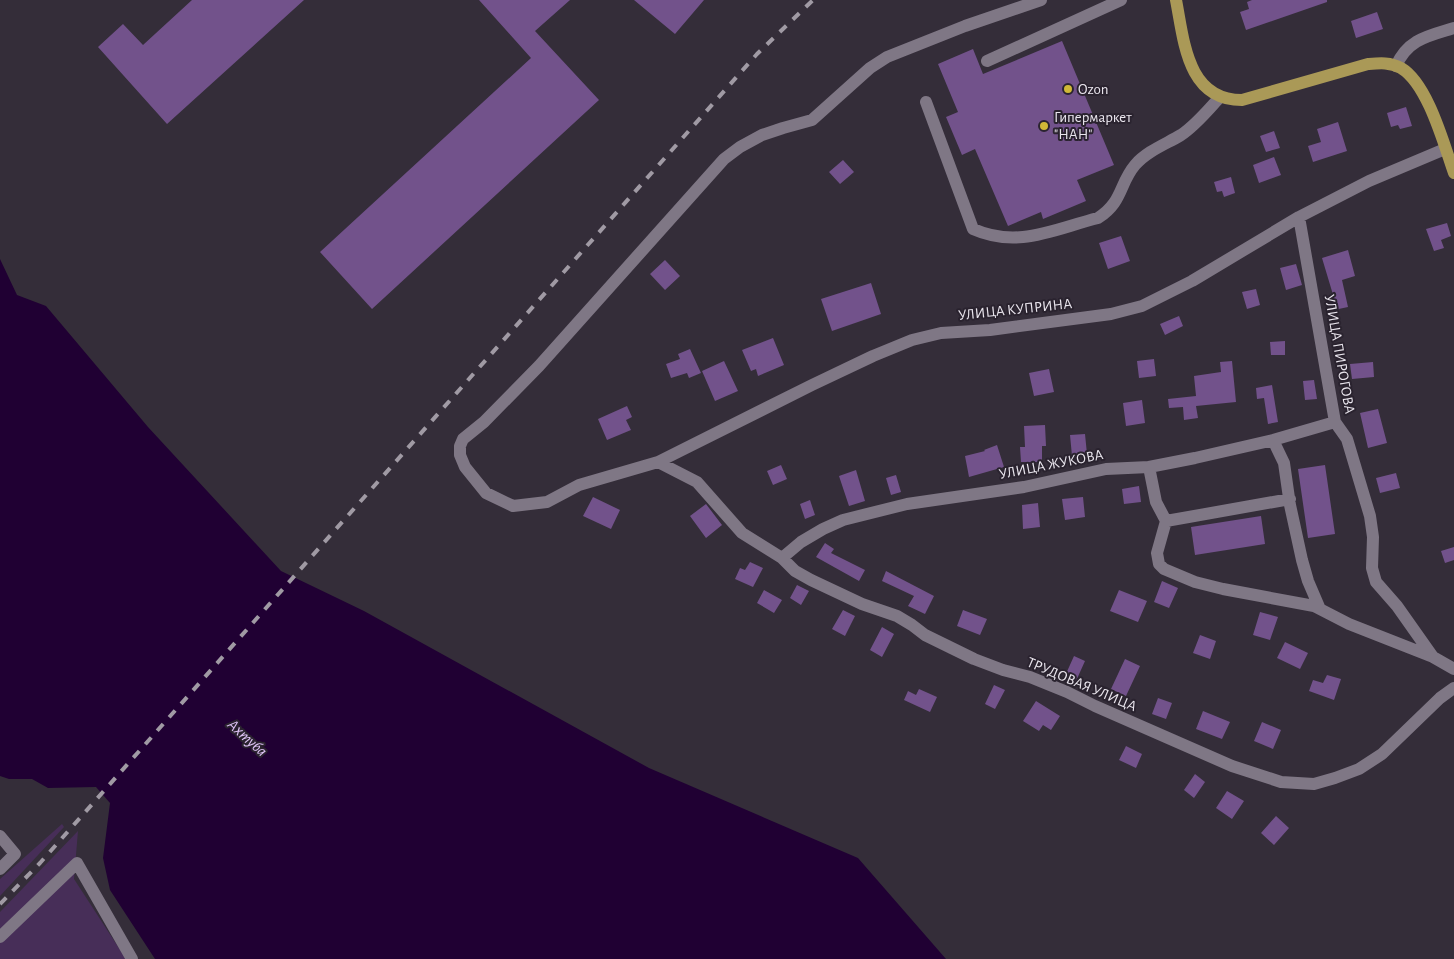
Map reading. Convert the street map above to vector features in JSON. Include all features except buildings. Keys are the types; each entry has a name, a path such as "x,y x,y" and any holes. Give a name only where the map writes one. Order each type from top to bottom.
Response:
{"main road":[{"path":"1176,0 1185,50 1192,70 1205,87 1220,97 1242,100 1368,64 1384,62 1403,70 1416,82 1428,102 1450,156 1454,173"}],"street":[{"name":"УЛИЦА КУПРИНА","path":"1041,0 965,26 887,58 870,68 812,120 762,135 724,159 539,366 484,422 463,440 460,446 460,455 465,467 473,478 486,492 513,506 547,502 580,485 658,462 812,385 912,340 941,333 990,330 1112,314 1142,306 1192,281 1299,217 1370,181 1450,156"},
{"path":"988,61 1121,0"},
{"path":"1396,66 1402,54 1415,42 1454,28"},
{"path":"926,102 973,229 987,235 1021,238 1098,218 1108,212 1135,165 1150,153 1194,125 1220,97"},
{"name":"УЛИЦА ПИРОГОВА","path":"1299,217 1335,422 1347,439 1370,516 1373,537 1372,568 1376,582 1397,606 1433,657 1454,669"},
{"name":"УЛИЦА ЖУКОВА","path":"782,558 800,542 843,520 907,504 1024,487 1106,470 1149,467 1273,440 1335,422"},
{"path":"1273,440 1284,463 1302,560 1320,610"},
{"name":"ТРУДОВАЯ УЛИЦА","path":"658,462 697,482 742,533 782,558 795,571 811,580 862,604 897,616 912,625 924,636 974,660 1030,677 1232,766 1281,782 1314,784 1359,769 1382,754 1440,698 1454,688"},
{"path":"1149,467 1156,502 1166,521 1157,553 1159,564 1164,569 1195,582 1223,589 1314,606 1349,624 1433,657"},
{"path":"1166,521 1290,499"},
{"path":"0,836 15,854 0,869"},
{"path":"0,937 77,863 132,959"}],"shaded area":[{"path":"62,824 64,827 0,896 0,879"},
{"path":"78,831 74,879 126,959 0,959 0,912"}],"water":[{"name":"Ахтуба","path":"0,259 17,295 46,306 148,427 281,571 364,611 649,768 858,858 946,959 155,959 110,890 103,858 110,803 96,787 48,788 32,779 9,779 0,776"}],"railway":[{"path":"0,904 40,863 757,54 813,0"}],"place":[{"name":"Ozon","path":"1068,89"},
{"name":"Гипермаркет \"НАН\"","path":"1044,126"}]}
